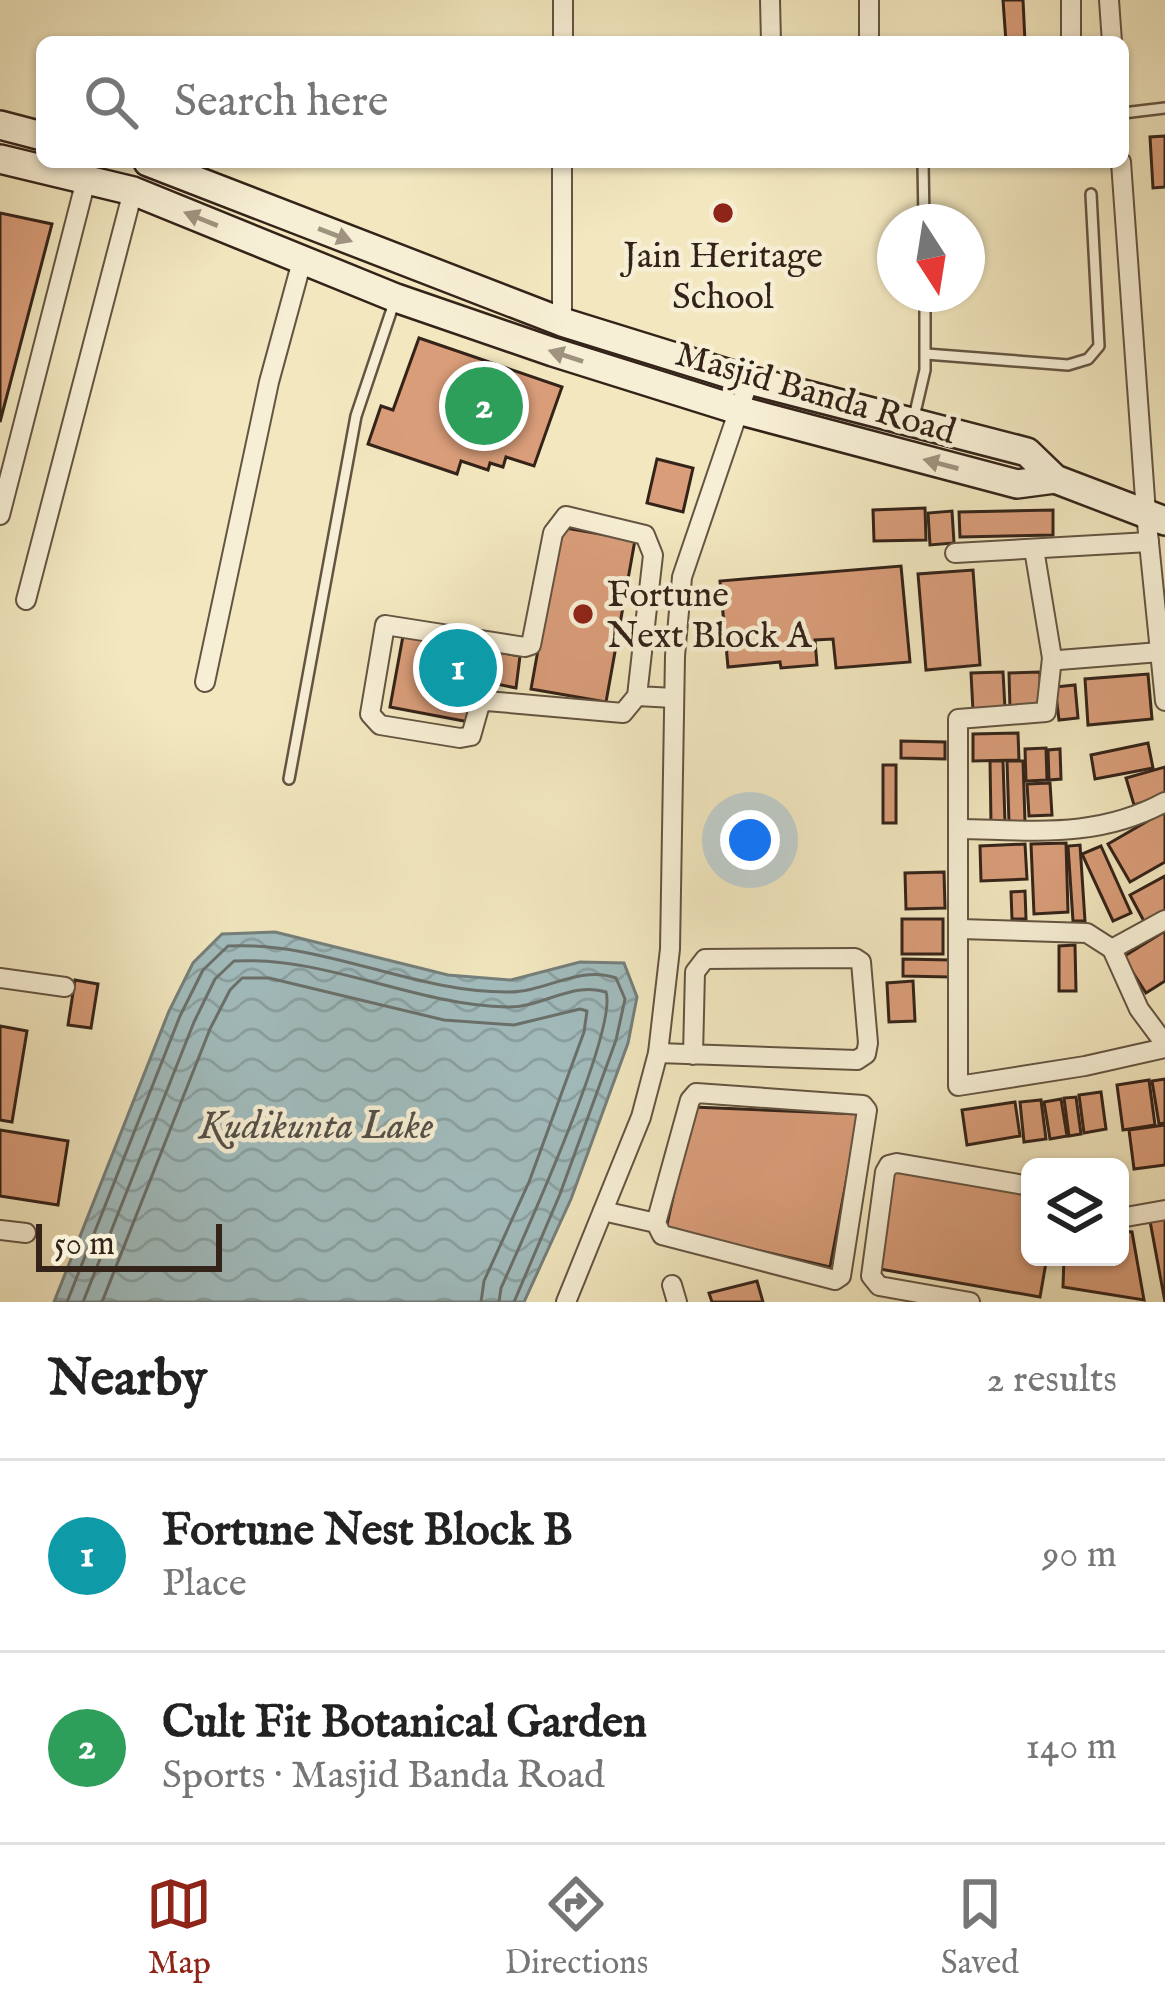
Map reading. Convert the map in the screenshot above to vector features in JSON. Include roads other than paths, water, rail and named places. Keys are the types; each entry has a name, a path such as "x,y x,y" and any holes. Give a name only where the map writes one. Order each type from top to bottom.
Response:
{"main road":[{"path":"0,125 36,134"},
{"name":"Masjid Banda Road","path":"0,159 36,168"},
{"name":"Masjid Banda Road","path":"37,168 133,191 395,298 738,410 1017,484 1055,479"},
{"name":"Masjid Banda Road","path":"164,168 562,322 749,380 1027,452 1055,479"},
{"path":"1055,479 1153,525"}],"street":[{"path":"562,36 563,0"},
{"path":"770,0 771,36"},
{"path":"869,0 869,36"},
{"path":"1071,0 1071,36"},
{"path":"1109,0 1112,36"},
{"path":"562,168 562,322"},
{"path":"1121,168 1165,701"},
{"path":"0,515 86,180"},
{"path":"26,600 133,191"},
{"path":"205,682 269,382 302,261"},
{"path":"566,1302 641,1117 658,1053 670,949 674,698 682,577 749,380"},
{"path":"566,517 645,535 650,541 653,555 638,696 623,713 487,701 480,704 471,736 460,738 380,725 370,714 385,625 532,645 553,532 566,517"},
{"path":"955,553 1034,549 1153,525"},
{"path":"960,929 1087,933 1112,949 1139,1009 1165,1046 1085,1066 958,1086 958,719 1046,712 1052,658 1034,549"},
{"path":"1052,658 1160,652"},
{"path":"638,696 674,698"},
{"path":"958,829 1081,830 1112,825 1165,802"},
{"path":"1112,949 1165,920"},
{"path":"658,1053 693,1055 856,1060 866,1054 868,1042 862,962 855,958 705,959 695,972 693,1055"},
{"path":"0,978 64,987"},
{"path":"692,1095 862,1105 867,1110 841,1276 835,1280 662,1235 656,1223 692,1095"},
{"path":"970,1302 878,1286 871,1276 885,1172 897,1163 1021,1184"},
{"path":"1129,1216 1165,1210"},
{"path":"603,1211 656,1223"},
{"path":"0,1230 26,1233"}],"lane":[{"path":"1129,112 1165,108"},
{"path":"923,168 924,204"},
{"path":"926,354 1068,364 1088,359 1099,346 1090,194"},
{"path":"289,778 356,416 395,298"},
{"path":"913,423 926,354 925,312"}],"water":[{"name":"Kudikunta Lake","path":"275,932 448,975 511,980 580,962 624,963 637,997 628,1043 571,1199 524,1302 54,1302 169,1011 193,963 222,934"}],"place":[{"name":"Jain Heritage School","path":"723,213"},
{"name":"Cult Fit Botanical Garden","path":"484,406"},
{"name":"Fortune Next Block A","path":"583,614"},
{"name":"Fortune Nest Block B","path":"458,668"}]}
